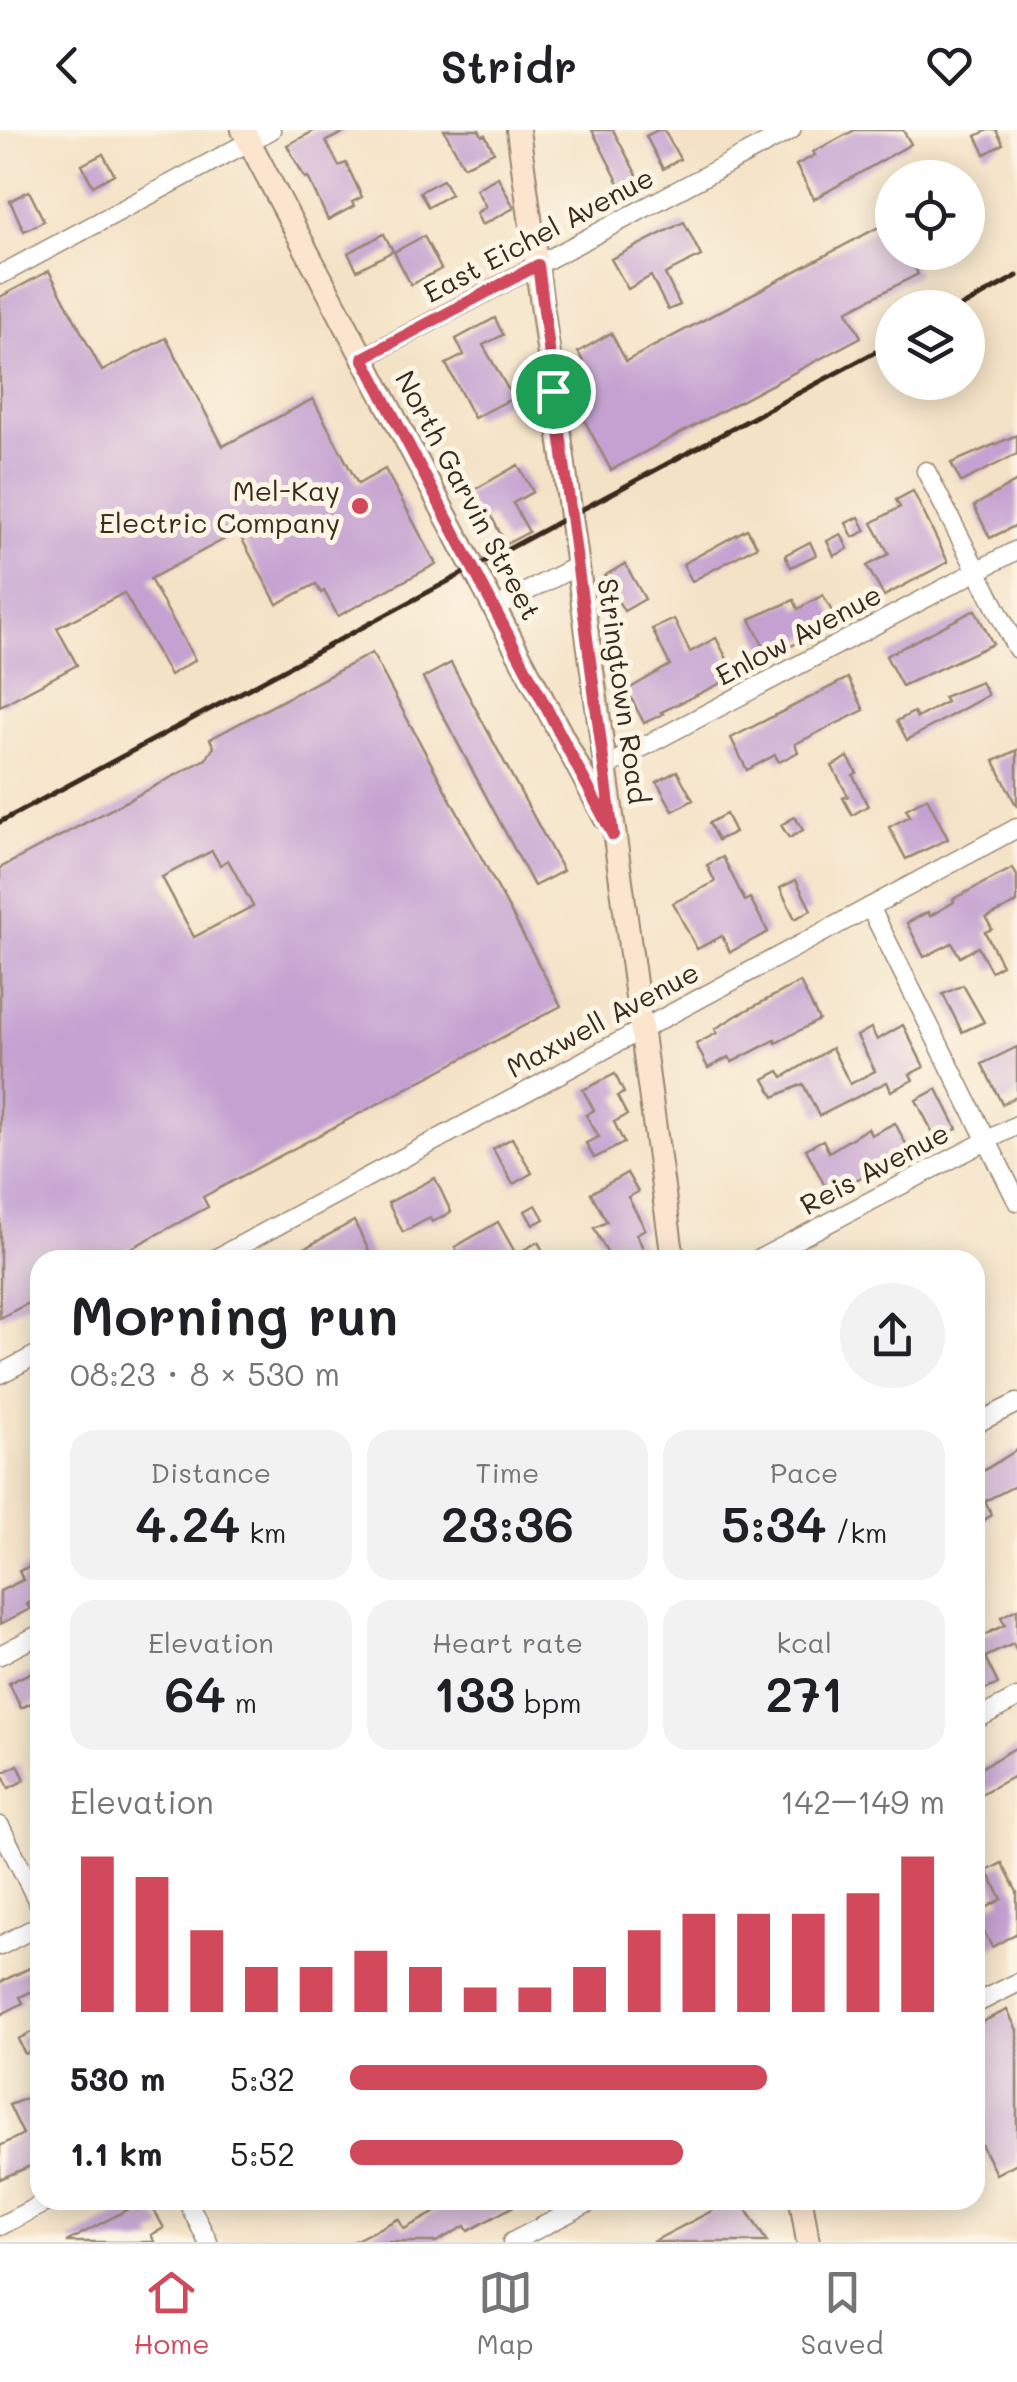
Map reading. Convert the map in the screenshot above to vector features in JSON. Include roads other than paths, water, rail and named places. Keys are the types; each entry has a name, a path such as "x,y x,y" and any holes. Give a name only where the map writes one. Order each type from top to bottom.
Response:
{"main road":[{"name":"North Garvin Street","path":"246,136 613,835"},
{"name":"Stringtown Road","path":"516,136 538,265 672,1250"},
{"path":"803,2210 808,2242"}],"street":[{"path":"0,276 246,136 271,130"},
{"name":"East Eichel Avenue","path":"363,358 791,130"},
{"path":"926,471 1017,649"},
{"name":"Enlow Avenue","path":"605,767 1017,550"},
{"path":"496,608 577,566"},
{"name":"Maxwell Avenue","path":"233,1250 1017,828"},
{"path":"870,907 1017,1201"},
{"name":"Reis Avenue","path":"776,1250 1017,1124"},
{"path":"0,1374 30,1358"},
{"path":"985,1419 1017,1403"},
{"path":"0,1655 30,1639"},
{"path":"985,1715 1017,1698"},
{"path":"0,1826 30,1886"},
{"path":"0,1946 30,1930"},
{"path":"985,1999 1017,1982"},
{"path":"0,2226 31,2210"},
{"path":"192,2210 208,2242"},
{"path":"512,2242 574,2210"}],"railway":[{"path":"985,294 1017,276"},
{"path":"0,822 875,352"}],"place":[{"name":"Mel-Kay Electric Company","path":"360,506"}]}
